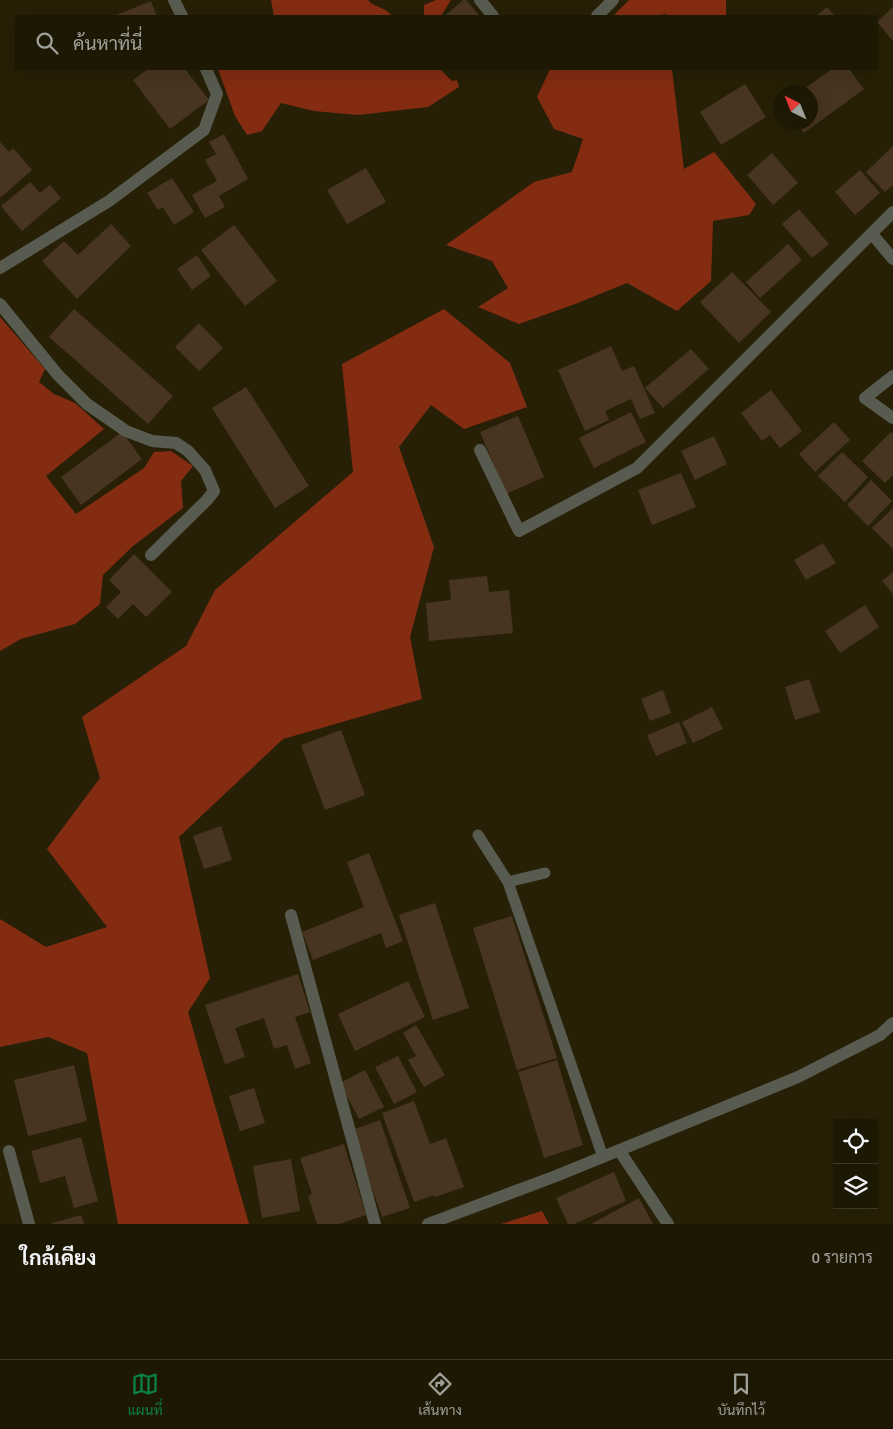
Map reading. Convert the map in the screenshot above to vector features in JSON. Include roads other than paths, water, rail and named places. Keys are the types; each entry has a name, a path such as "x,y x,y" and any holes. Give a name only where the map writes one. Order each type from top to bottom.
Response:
{"street":[{"path":"174,0 182,15"},
{"path":"480,0 492,15"},
{"path":"597,15 613,0"},
{"path":"0,268 110,201 204,130 217,94 206,70"},
{"path":"480,450 519,532 637,468 893,212"},
{"path":"872,234 893,259"},
{"path":"0,304 58,375 87,404 126,431 152,441 176,443 188,451 204,470 214,491 151,555"},
{"path":"893,376 865,398 893,418"},
{"path":"291,915 375,1224"},
{"path":"428,1224 603,1157 798,1078 880,1034 893,1023"},
{"path":"619,1150 668,1224"},
{"path":"9,1151 30,1224"}],"lane":[{"path":"478,835 508,882 603,1157"},
{"path":"508,882 545,873"}]}
